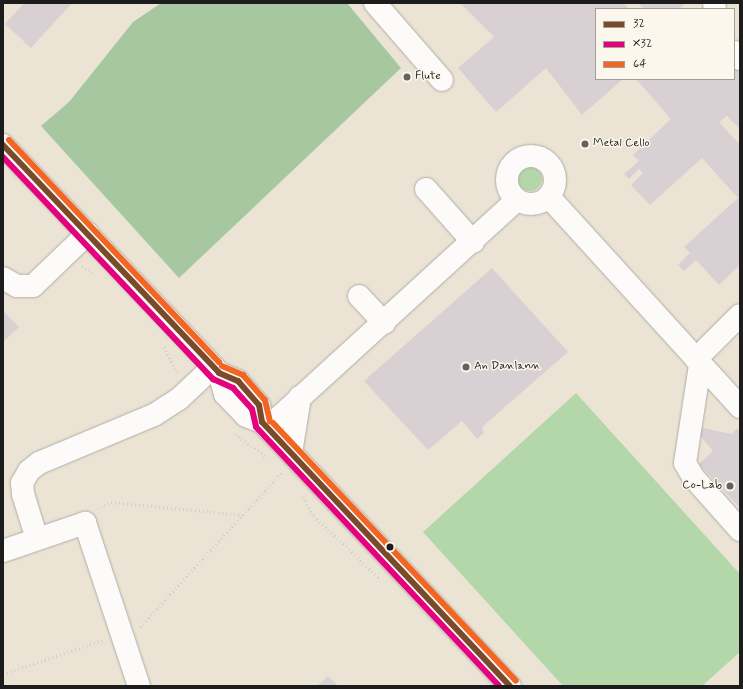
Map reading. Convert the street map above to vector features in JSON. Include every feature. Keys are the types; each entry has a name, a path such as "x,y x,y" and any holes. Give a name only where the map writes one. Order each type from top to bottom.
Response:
{"main road":[{"path":"375,3 442,80"},
{"path":"3,145 88,233 216,370 238,381 259,405 265,425 287,462 510,686"},
{"path":"530,155 543,158 554,171 555,185 549,197 535,204 517,200 509,191 507,173 516,160 530,155"},
{"path":"426,189 473,242"},
{"path":"549,197 740,407"},
{"path":"265,425 300,397 384,323 517,200"},
{"path":"3,279 17,286 33,286 88,233"},
{"path":"359,296 384,323"},
{"path":"740,315 719,335 698,362 685,463 693,477 740,530"},
{"path":"37,539 23,494 22,483 28,471 154,415 179,399 216,370"},
{"path":"287,462 300,397"},
{"path":"3,551 85,523 123,633 139,686"}],"path":[{"path":"3,674 145,625 244,515 287,462"},
{"path":"85,523 100,505 111,502 244,515"}],"green space":[{"path":"161,3 347,3 401,68 179,278 41,126 69,102 133,22"},
{"path":"530,167 538,171 542,179 538,187 530,191 522,187 518,179 522,171"},
{"path":"576,393 740,574 740,652 702,686 563,686 423,532"}],"building":[{"path":"24,3 72,3 31,48 5,24"},
{"path":"460,3 624,3 628,8 595,8 595,80 622,80 582,115 546,68 496,112 458,68 494,37"},
{"path":"638,3 686,3 680,8 643,8"},
{"path":"735,61 740,66 740,129 727,116 719,122 740,145 740,265 719,285 696,260 684,271 678,265 690,253 684,247 738,198 702,158 650,205 631,185 643,173 639,169 629,179 624,174 639,161 633,155 671,119 637,80 735,80"},
{"name":"An Danlann","path":"492,268 568,352 482,427 484,433 477,439 462,421 428,450 364,381"},
{"path":"3,311 19,327 3,342"},
{"name":"Co-Lab","path":"698,427 732,434 737,428 740,431 740,508 699,464 713,451 695,430"},
{"path":"328,676 338,686 317,686"}],"transit line":[{"name":"64","path":"9,140 219,362"},
{"name":"32","path":"3,145 219,373 238,381 259,405 262,422 510,686"},
{"name":"X32","path":"3,157 213,379 233,388 252,409 256,427 499,686"},
{"name":"64","path":"222,366 243,375 265,400 270,421"},
{"name":"64","path":"273,423 516,681"}],"place":[{"name":"Flute","path":"407,77"},
{"name":"Metal Cello","path":"585,144"},
{"name":"An Danlann","path":"466,367"},
{"name":"Co-Lab","path":"730,486"}]}
